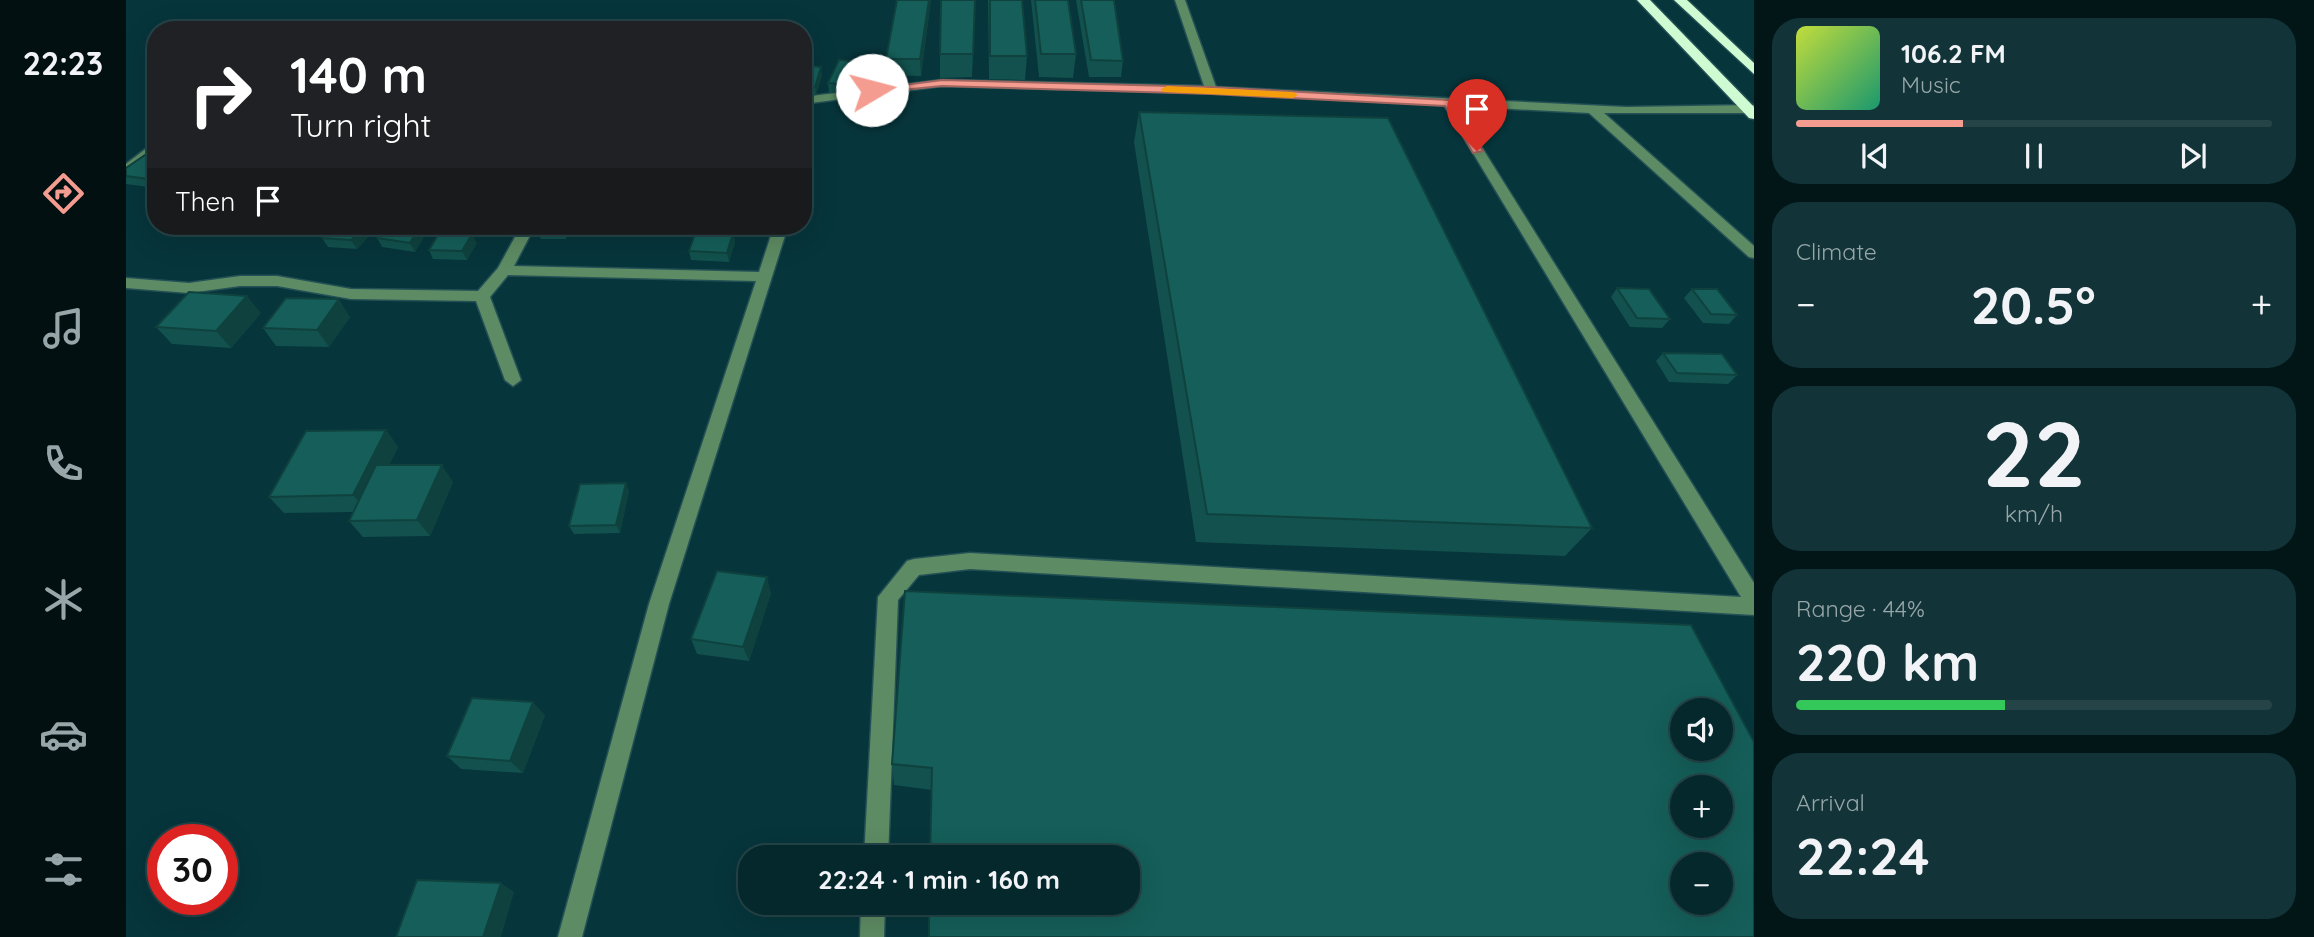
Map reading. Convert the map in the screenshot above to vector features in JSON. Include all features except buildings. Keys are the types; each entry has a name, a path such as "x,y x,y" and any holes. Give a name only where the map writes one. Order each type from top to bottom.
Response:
{"highway":[{"path":"1643,0 1752,111"},
{"path":"1680,0 1754,70"}],"street":[{"path":"1180,0 1211,90"},
{"path":"812,100 942,83 1211,90 1593,110 1752,111"},
{"path":"1448,103 1754,600"},
{"path":"1593,110 1754,254"},
{"path":"126,170 147,152"},
{"path":"126,283 189,288 240,281 277,281 351,294 481,296 504,270 522,235"},
{"path":"569,937 589,873 659,604 778,235"},
{"path":"504,270 765,277"},
{"path":"481,296 513,380"},
{"path":"877,845 888,597 914,567 970,561 1754,606"},
{"path":"872,937 873,915"}],"slow traffic":[{"path":"1167,89 1293,95"}],"route":[{"path":"872,90 942,83 1211,90 1448,103 1477,151"}]}
